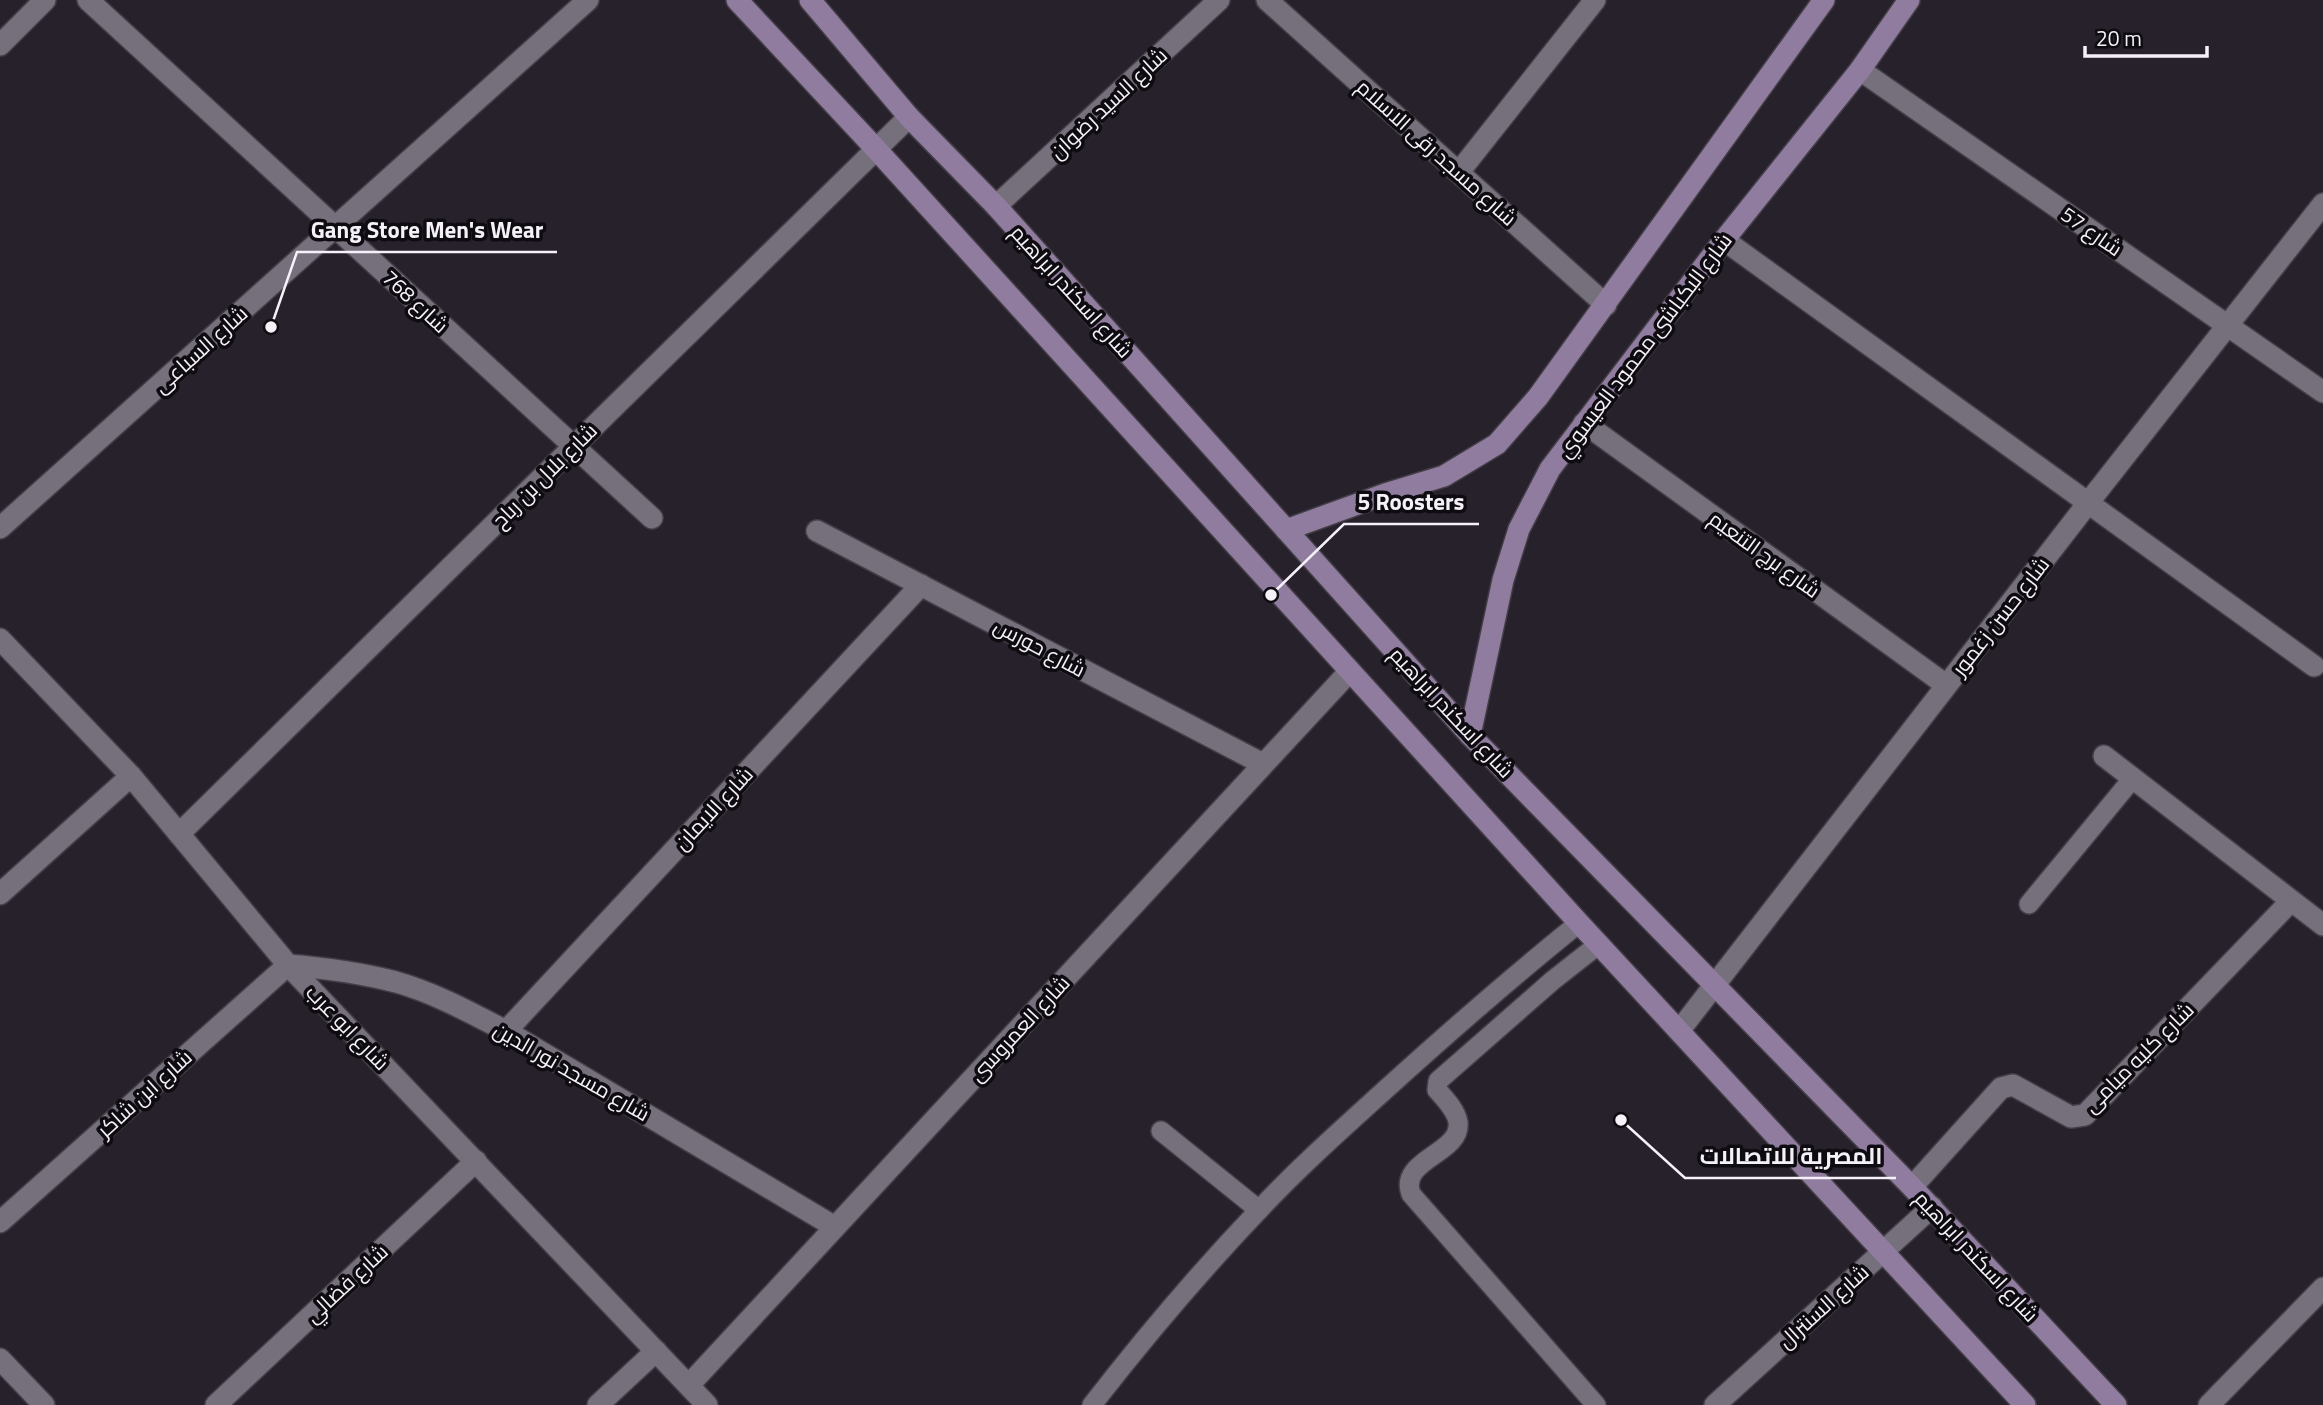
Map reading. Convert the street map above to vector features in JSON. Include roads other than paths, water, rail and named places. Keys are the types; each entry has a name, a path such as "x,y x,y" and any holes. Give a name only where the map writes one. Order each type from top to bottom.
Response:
{"street":[{"path":"0,45 45,0"},
{"name":"شارع 768","path":"88,0 652,518"},
{"name":"شارع السباعى","path":"0,528 588,0"},
{"path":"737,0 876,149 1579,923 2025,1405"},
{"name":"شارع اسكندر ابراهيم","path":"810,0 909,117 996,206 1470,735 1932,1207 2116,1405"},
{"name":"شارع السيد رضوان","path":"996,206 1219,0"},
{"name":"شارع مسجد رقى الاسلام","path":"1267,0 1606,305"},
{"path":"1459,172 1595,0"},
{"path":"1286,530 1444,476 1497,444 1538,397 1606,305 1824,0"},
{"name":"شارع البكباشى محمود العيسوي","path":"1470,735 1503,580 1519,529 1550,469 1724,240 1860,70 1909,0"},
{"name":"شارع 57","path":"1860,70 2323,393"},
{"name":"شارع بلال بن رباح","path":"179,834 909,117"},
{"name":"شارع حسن زغمور","path":"1679,1031 2323,204"},
{"path":"1724,240 2314,666"},
{"name":"شارع برج التنعيم","path":"1584,423 1946,685"},
{"name":"شارع حورس","path":"817,531 1263,764"},
{"name":"شارع الايمان","path":"506,1031 921,585"},
{"name":"شارع ابو عرب","path":"0,639 131,776 288,965 707,1405"},
{"name":"شارع العمروسى","path":"689,1385 1350,671"},
{"path":"2104,756 2323,925"},
{"path":"0,894 131,776"},
{"name":"شارع كليه ميامى","path":"1912,1187 2001,1088 2020,1088 2071,1117 2085,1115 2291,901"},
{"name":"شارع مسجد نور الدين","path":"288,965 344,970 399,983 452,1003 506,1031 835,1227"},
{"name":"شارع ابن شاكر","path":"0,1222 288,965"},
{"name":"شارع فضالي","path":"216,1405 476,1161"},
{"name":"شارع السنترال","path":"1714,1405 1932,1207"},
{"path":"2209,1405 2323,1288"},
{"path":"598,1405 656,1351"},
{"path":"0,1359 44,1405"}],"lane":[{"path":"2029,904 2133,778"},
{"path":"1092,1405 1133,1352 1259,1210 1319,1150 1531,961 1579,923"},
{"path":"1596,1405 1411,1194 1409,1182 1415,1171 1452,1140 1457,1132 1458,1121 1437,1090 1437,1081 1599,944"},
{"path":"1161,1131 1259,1210"}],"place":[{"name":"Gang Store Men's Wear","path":"271,327"},
{"name":"5 Roosters","path":"1271,595"},
{"name":"المصرية للاتصالات","path":"1621,1120"}]}
